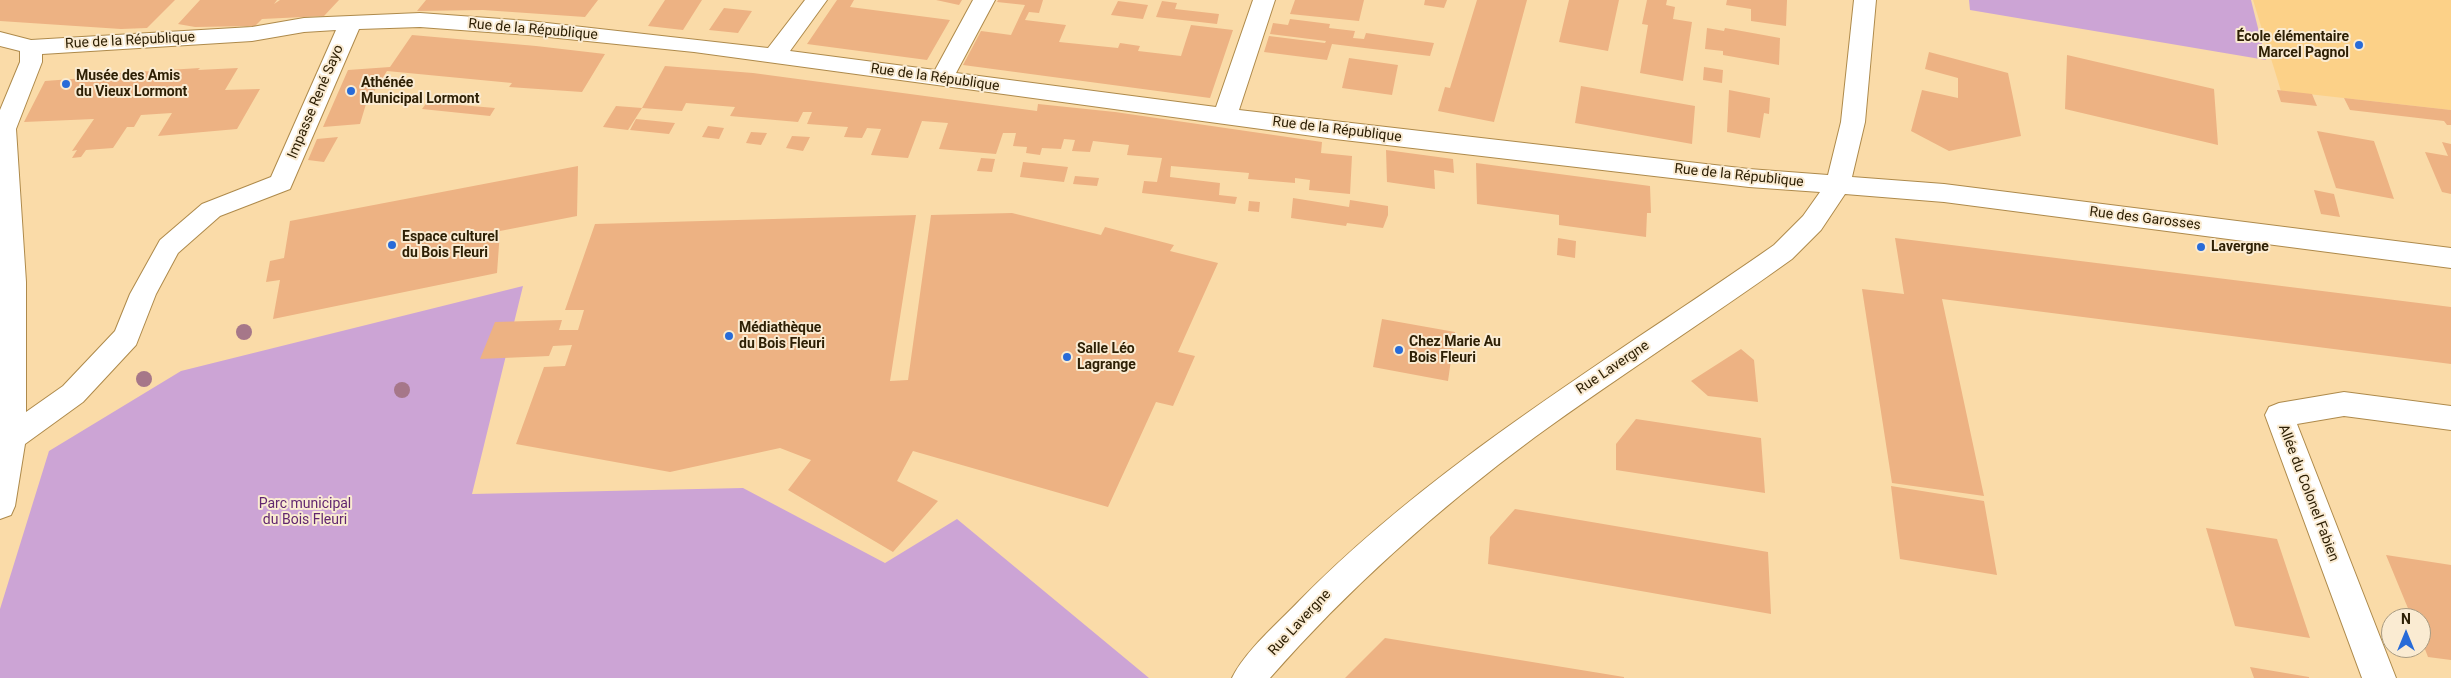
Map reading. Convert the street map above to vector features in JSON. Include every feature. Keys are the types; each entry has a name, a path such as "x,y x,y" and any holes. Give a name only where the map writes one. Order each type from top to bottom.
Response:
{"street":[{"path":"774,56 816,0"},
{"path":"941,79 984,0"},
{"path":"1226,116 1264,0"},
{"name":"Rue Lavergne","path":"1250,678 1320,600 1392,534 1565,400 1782,252 1812,223 1838,186 1853,122 1865,0"},
{"name":"Rue de la République","path":"0,39 31,47 252,34 304,25 420,20 529,28 694,45 1345,132 1749,178 1838,186"},
{"name":"Impasse René Sayo","path":"11,438 73,394 126,337 143,294 169,247 211,210 281,183 351,22"},
{"path":"0,506 11,438 13,282 4,129 31,62 31,47"},
{"name":"Rue des Garosses","path":"1838,186 1954,194 2451,258"},
{"name":"Allée du Colonel Fabien","path":"2380,678 2279,415 2344,404 2451,418"}],"shaded area":[{"name":"École élémentaire Marcel Pagnol","path":"2253,0 2451,0 2451,110 2281,91"}],"green space":[{"path":"1969,0 2251,0 2266,60 1970,10"},
{"name":"Parc municipal du Bois Fleuri","path":"523,286 472,494 743,488 885,563 957,519 1149,678 0,678 0,609 49,451 181,371"}],"building":[{"path":"0,0 175,0 147,28 121,29 0,21"},
{"path":"200,0 277,0 274,4 280,0 339,0 324,16 262,19 255,26 195,27 178,24"},
{"path":"426,0 598,0 585,17 483,10 417,11"},
{"path":"665,0 702,0 683,30 648,26"},
{"path":"837,0 854,0 850,7 950,20 927,60 807,44"},
{"path":"936,0 962,0 959,5"},
{"path":"998,0 1043,0 1039,13 1029,12 1025,20 1066,25 1059,42 1118,48 1120,43 1140,46 1138,51 1181,56 1191,25 1233,30 1210,98 963,65 981,31 1011,35 1025,5 997,2"},
{"path":"1295,0 1364,0 1359,21 1290,14"},
{"path":"1425,0 1447,0 1444,8 1424,5"},
{"path":"1477,0 1527,0 1494,122 1438,111 1445,87 1450,88"},
{"path":"1569,0 1619,0 1608,51 1559,42"},
{"path":"1647,0 1667,0 1666,5 1675,7 1673,19 1692,22 1683,81 1640,73 1648,25 1642,24"},
{"path":"1727,0 1787,0 1786,26 1751,21 1751,9 1726,5"},
{"path":"1118,1 1148,5 1143,19 1111,15"},
{"path":"1162,1 1177,3 1175,9 1219,14 1217,24 1156,17"},
{"path":"724,8 752,11 738,33 709,30"},
{"path":"1290,19 1330,24 1329,28 1355,31 1353,38 1364,39 1366,33 1434,43 1430,56 1332,44 1327,60 1264,52 1269,36 1325,43 1326,41 1270,34 1273,23 1288,25"},
{"path":"1707,28 1724,31 1725,28 1780,38 1779,65 1723,55 1723,51 1705,49"},
{"path":"412,35 605,54 582,92 509,87 512,83 387,71 366,104 360,124 323,127 348,70 390,67"},
{"path":"1929,52 2008,73 2021,136 1949,151 1911,131 1922,90 1958,98 1958,78 1925,69"},
{"path":"2067,55 2214,89 2218,145 2065,109"},
{"path":"1349,58 1398,65 1392,95 1342,88"},
{"path":"665,66 753,73 1037,111 1038,104 1115,112 1322,142 1321,153 1352,156 1350,194 1309,190 1310,180 1295,178 1295,183 1248,179 1249,173 1171,166 1170,177 1220,183 1219,195 1237,197 1235,204 1142,193 1144,181 1157,182 1162,158 1127,155 1129,145 1093,141 1090,152 1072,151 1075,140 1064,139 1061,149 1042,148 1040,155 1026,153 1027,147 1013,146 1016,133 1003,133 996,154 939,149 948,123 922,121 908,158 871,155 881,129 867,128 862,138 844,137 848,127 807,124 812,112 803,112 798,122 730,116 735,107 686,103 682,111 642,108"},
{"path":"1704,67 1723,70 1722,83 1703,80"},
{"path":"200,68 198,70 238,68 225,90 260,89 237,129 158,136 172,113 141,115 134,127 127,127 113,148 86,150 81,157 72,158 77,150 72,151 94,119 24,122 45,81 85,78 87,75"},
{"path":"1581,86 1695,106 1692,144 1575,123"},
{"path":"1729,90 1770,98 1769,114 1764,113 1760,138 1727,132"},
{"path":"2277,90 2312,94 2317,106 2281,102"},
{"path":"2344,98 2451,110 2451,125 2447,125 2444,121 2350,110"},
{"path":"428,101 495,108 490,116 422,109"},
{"path":"616,106 642,108 628,130 603,127"},
{"path":"636,119 675,123 669,134 630,130"},
{"path":"708,126 724,128 719,139 702,137"},
{"path":"2317,131 2374,141 2394,199 2336,188"},
{"path":"751,132 767,133 761,145 746,143"},
{"path":"792,136 810,137 803,151 786,148"},
{"path":"338,137 324,162 308,160 317,139"},
{"path":"2442,142 2451,144 2451,194 2442,192 2425,152 2448,156"},
{"path":"1386,150 1453,159 1454,173 1434,170 1435,189 1387,182"},
{"path":"981,158 995,159 992,172 977,171"},
{"path":"1023,162 1068,167 1064,182 1020,177"},
{"path":"1476,163 1650,186 1651,213 1647,213 1646,237 1559,225 1559,215 1477,204"},
{"name":"Espace culturel du Bois Fleuri","path":"578,166 577,216 500,231 497,273 273,319 280,280 266,282 270,261 284,258 290,221"},
{"path":"1075,176 1099,178 1097,186 1073,184"},
{"path":"2314,190 2334,194 2340,217 2321,214"},
{"path":"1293,198 1349,207 1350,200 1388,206 1388,215 1383,228 1347,223 1346,226 1291,218"},
{"path":"1249,201 1260,202 1259,212 1248,211"},
{"path":"1012,213 1101,235 1105,227 1174,245 1170,251 1218,263 1178,352 1195,356 1173,406 1156,402 1108,507 913,451 897,481 938,501 893,552 788,490 811,460 780,448 670,472 516,444 544,367 565,366 572,345 553,346 549,356 480,359 495,322 562,320 559,330 578,330 584,310 565,310 595,224 916,215 890,381 908,380 931,215"},
{"path":"1558,238 1576,241 1575,258 1557,255"},
{"path":"1895,238 2451,307 2451,364 1942,299 1984,496 1892,483 1862,289 1904,294"},
{"path":"1382,319 1455,332 1448,381 1373,367"},
{"path":"1741,349 1754,360 1758,402 1708,396 1691,381"},
{"path":"1636,419 1761,438 1765,493 1616,470 1616,444"},
{"path":"1891,486 1984,501 1997,575 1900,559"},
{"path":"1515,509 1768,552 1771,614 1488,564 1490,537"},
{"path":"2206,528 2277,539 2310,638 2235,626"},
{"path":"2386,555 2451,565 2451,660 2431,657 2431,608 2408,608"},
{"path":"1385,638 1624,677 1624,678 1345,678"},
{"path":"2250,667 2309,677 2309,678 2254,678"}],"place":[{"name":"École élémentaire Marcel Pagnol","path":"2359,45"},
{"name":"Musée des Amis du Vieux Lormont","path":"66,84"},
{"name":"Athénée Municipal Lormont","path":"351,91"},
{"name":"Espace culturel du Bois Fleuri","path":"392,245"},
{"name":"Lavergne","path":"2201,247"},
{"name":"Médiathèque du Bois Fleuri","path":"729,336"},
{"name":"Chez Marie Au Bois Fleuri","path":"1399,350"},
{"name":"Salle Léo Lagrange","path":"1067,357"}]}
